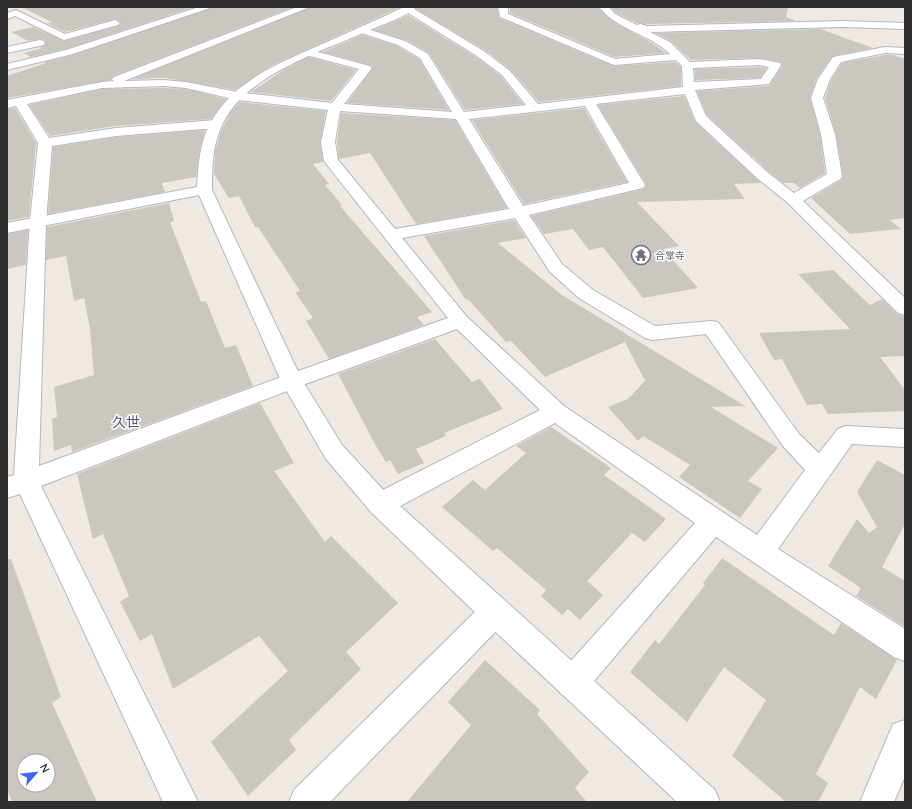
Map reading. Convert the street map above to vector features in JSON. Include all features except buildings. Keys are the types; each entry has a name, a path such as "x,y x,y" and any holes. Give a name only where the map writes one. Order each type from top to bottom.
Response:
{"street":[{"path":"147,16 186,8 207,7"},
{"path":"7,67 69,52 207,7"},
{"path":"102,85 306,7"},
{"path":"503,7 503,15 614,62 678,57"},
{"path":"535,108 506,73 481,54 410,8 310,53 259,78 237,96 216,124 208,144 205,162 204,190 292,381 334,452 380,504 495,612 703,802"},
{"path":"605,8 612,16 666,44 687,65 689,88 700,118 762,176 793,200 905,309"},
{"path":"605,8 646,29 844,24 905,26"},
{"path":"7,16 16,13 64,37"},
{"path":"832,15 861,35"},
{"path":"7,50 12,50 124,21"},
{"path":"361,30 388,37 412,46 424,56 519,212 556,268 586,294 652,333 711,327 791,440 820,470"},
{"path":"873,42 885,50 905,58"},
{"path":"793,200 835,176 828,134 817,98 830,69 837,59 885,50 905,51"},
{"path":"310,53 366,68 335,106 328,142 331,161 460,321 556,412 713,521 905,646"},
{"path":"181,802 17,485 45,143 14,103 102,85 134,83 186,85 237,96 335,106 461,116 589,102 689,88 765,82 776,65 759,62 687,65"},
{"path":"391,236 519,212 638,186 589,102"},
{"path":"45,143 116,132 216,124"},
{"path":"7,228 204,190"},
{"path":"17,485 292,381 460,321"},
{"path":"380,504 556,412"},
{"path":"761,552 846,435 905,438"},
{"path":"572,683 713,521"},
{"path":"306,802 495,612"},
{"path":"877,802 905,736"}],"place":[{"name":"合掌寺","path":"641,255"}],"district":[{"name":"久世","path":"126,422"}]}
